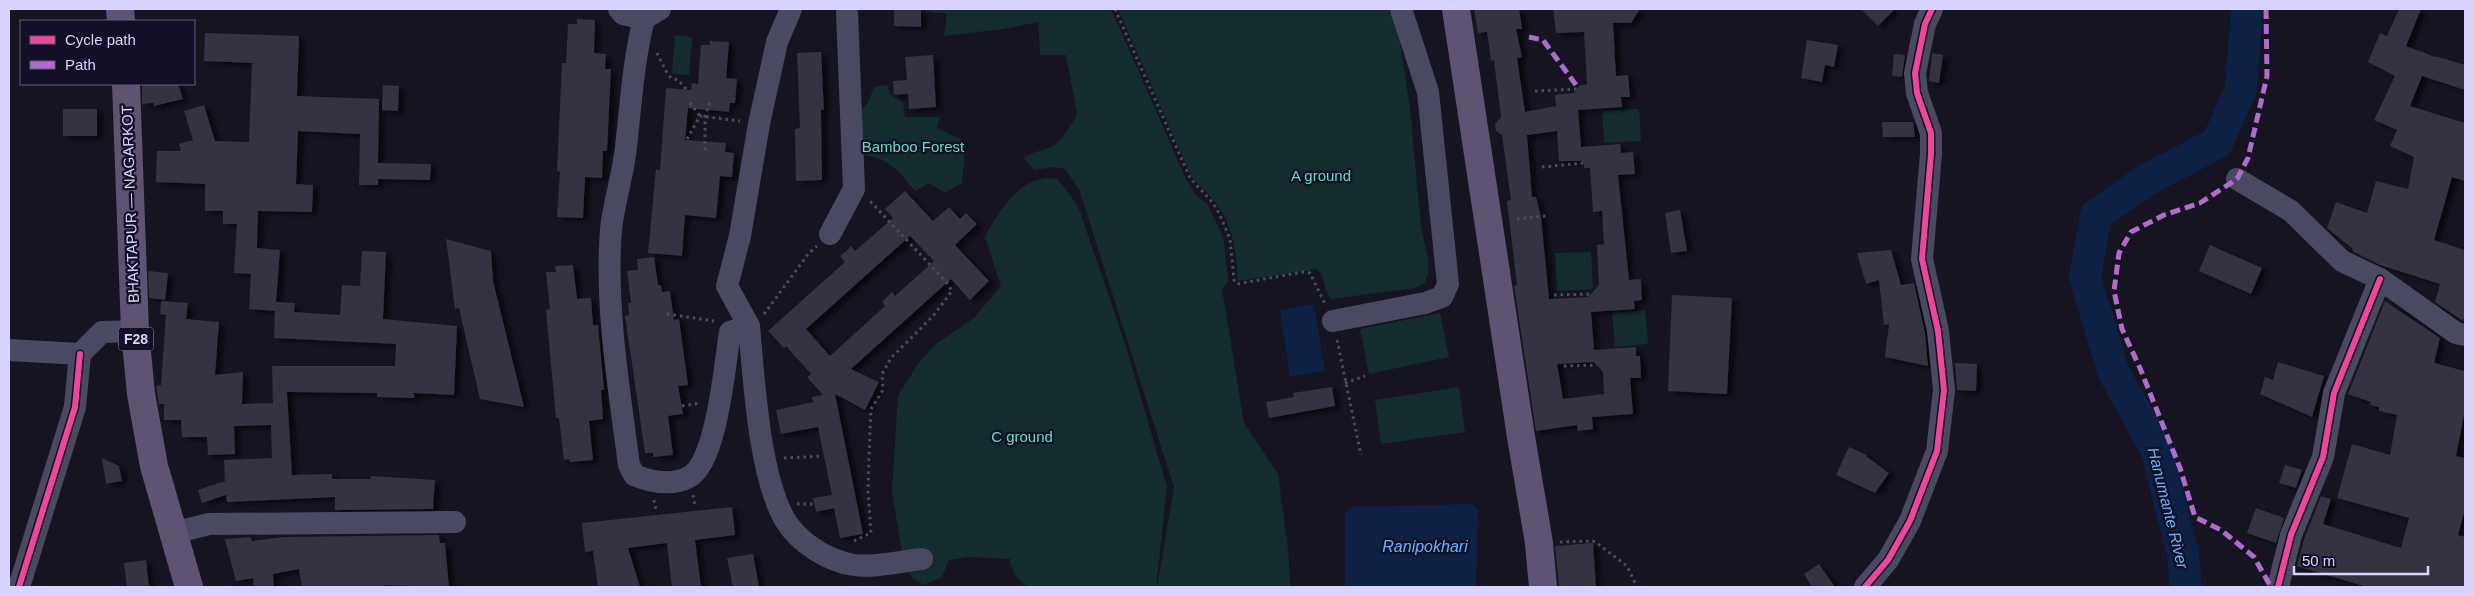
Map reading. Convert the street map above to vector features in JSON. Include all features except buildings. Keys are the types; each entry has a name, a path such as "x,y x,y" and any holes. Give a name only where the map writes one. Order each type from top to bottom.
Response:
{"main road":[{"path":"1456,9 1521,437 1539,543 1543,587"},
{"name":"BHAKTAPUR — NAGARKOT","path":"126,85 135,331 154,466 189,587"}],"street":[{"path":"619,9 622,14 652,14 638,43 633,69 626,150 618,182 611,229 613,316 629,465 634,475 649,481 671,482 690,477 697,471 708,451 721,400 730,332 755,323"},
{"path":"791,9 777,42 759,124 740,236 727,286 755,323 755,385 766,460 777,503 786,522 816,550 833,559 854,565 872,566 894,561 922,560"},
{"path":"1333,321 1425,303 1442,297 1448,284 1428,92 1401,9"},
{"path":"1866,587 1888,560 1910,521 1937,451 1944,390 1938,331 1922,259 1931,133 1917,93 1915,73 1925,24 1932,9"},
{"path":"830,234 854,189 844,10"},
{"path":"610,142 618,182"},
{"path":"2237,179 2291,211 2342,261 2380,279 2456,333 2465,335"},
{"path":"2278,587 2291,535 2323,456 2334,394 2380,279"},
{"path":"19,587 75,407 80,354 102,332 135,331"},
{"path":"9,350 80,354"},
{"path":"173,533 209,524 455,522"}],"path":[{"path":"1115,9 1190,178 1213,203 1219,213 1230,239 1234,280 1237,284 1304,272 1310,273 1333,321 1361,454"},
{"path":"638,43 655,50 671,78 678,80 687,90"},
{"path":"1535,91 1579,89"},
{"path":"705,150 705,116 710,102"},
{"path":"690,103 700,116"},
{"path":"700,116 721,119"},
{"path":"687,138 700,116"},
{"path":"1542,167 1584,163"},
{"path":"854,189 865,196 948,284 952,291 933,316 892,358 882,374 883,390 871,409 868,490 871,533 854,541"},
{"path":"1517,219 1546,216"},
{"path":"667,314 755,323 809,253 830,234"},
{"path":"1554,295 1593,294"},
{"path":"1564,366 1597,365"},
{"path":"1345,383 1365,376"},
{"path":"766,460 823,456"},
{"path":"1539,543 1593,541 1627,566 1637,587"}],"green space":[{"path":"923,9 1110,9 1113,13 1186,179 1195,194 1208,205 1224,239 1228,281 1222,290 1244,423 1278,474 1289,557 1290,587 1157,587 1174,487 1079,189 1065,169 1053,167 1034,170 1024,158 1032,153 1050,148 1057,143 1064,136 1077,115 1066,55 1040,55 1038,22 1003,29 944,36 947,14 924,11"},
{"name":"A ground","path":"1118,9 1395,9 1410,109 1421,227 1428,259 1428,274 1425,283 1415,288 1331,299 1322,276 1317,269 1238,281 1235,249 1228,224 1214,201 1192,178"},
{"path":"675,35 692,37 689,75 672,74"},
{"name":"Bamboo Forest","path":"887,85 891,95 903,102 905,117 940,117 937,128 966,142 962,183 945,193 929,183 915,191 891,165 877,158 858,155 858,114 866,106 875,86"},
{"path":"1639,109 1641,141 1604,143 1602,111"},
{"name":"C ground","path":"1057,179 1079,209 1125,343 1167,487 1156,587 1028,587 1016,575 1010,559 968,557 949,560 942,577 924,585 912,578 904,563 892,492 898,395 921,360 937,343 974,318 1001,286 985,237 1002,208 1018,191 1036,180"},
{"path":"1591,252 1593,289 1557,291 1555,253"},
{"path":"1645,310 1648,344 1615,347 1612,313"},
{"path":"1440,313 1449,357 1369,374 1360,329"},
{"path":"1459,387 1465,432 1381,444 1375,400"}],"water":[{"path":"1314,304 1325,371 1290,377 1280,310"},
{"name":"Ranipokhari","path":"1471,504 1478,509 1476,587 1345,587 1345,514 1350,507"}],"waterway":[{"name":"Hanumante River","path":"2186,587 2183,555 2157,451 2113,371 2085,277 2096,215 2148,179 2217,143 2241,89 2247,9"}],"marked path":[{"path":"2266,9 2267,76 2248,158 2237,179 2200,203 2164,215 2131,232 2119,253 2114,291 2122,329 2140,368 2180,468 2195,517 2221,530 2254,557 2271,587"},
{"path":"1529,37 1543,40 1579,89"}],"cycle path":[{"path":"1865,587 1888,560 1910,521 1937,451 1944,390 1938,331 1922,259 1931,133 1917,93 1915,73 1925,24 1932,9"},
{"path":"2278,587 2291,535 2323,457 2334,393 2380,279"},
{"path":"19,587 75,407 80,354"}]}
